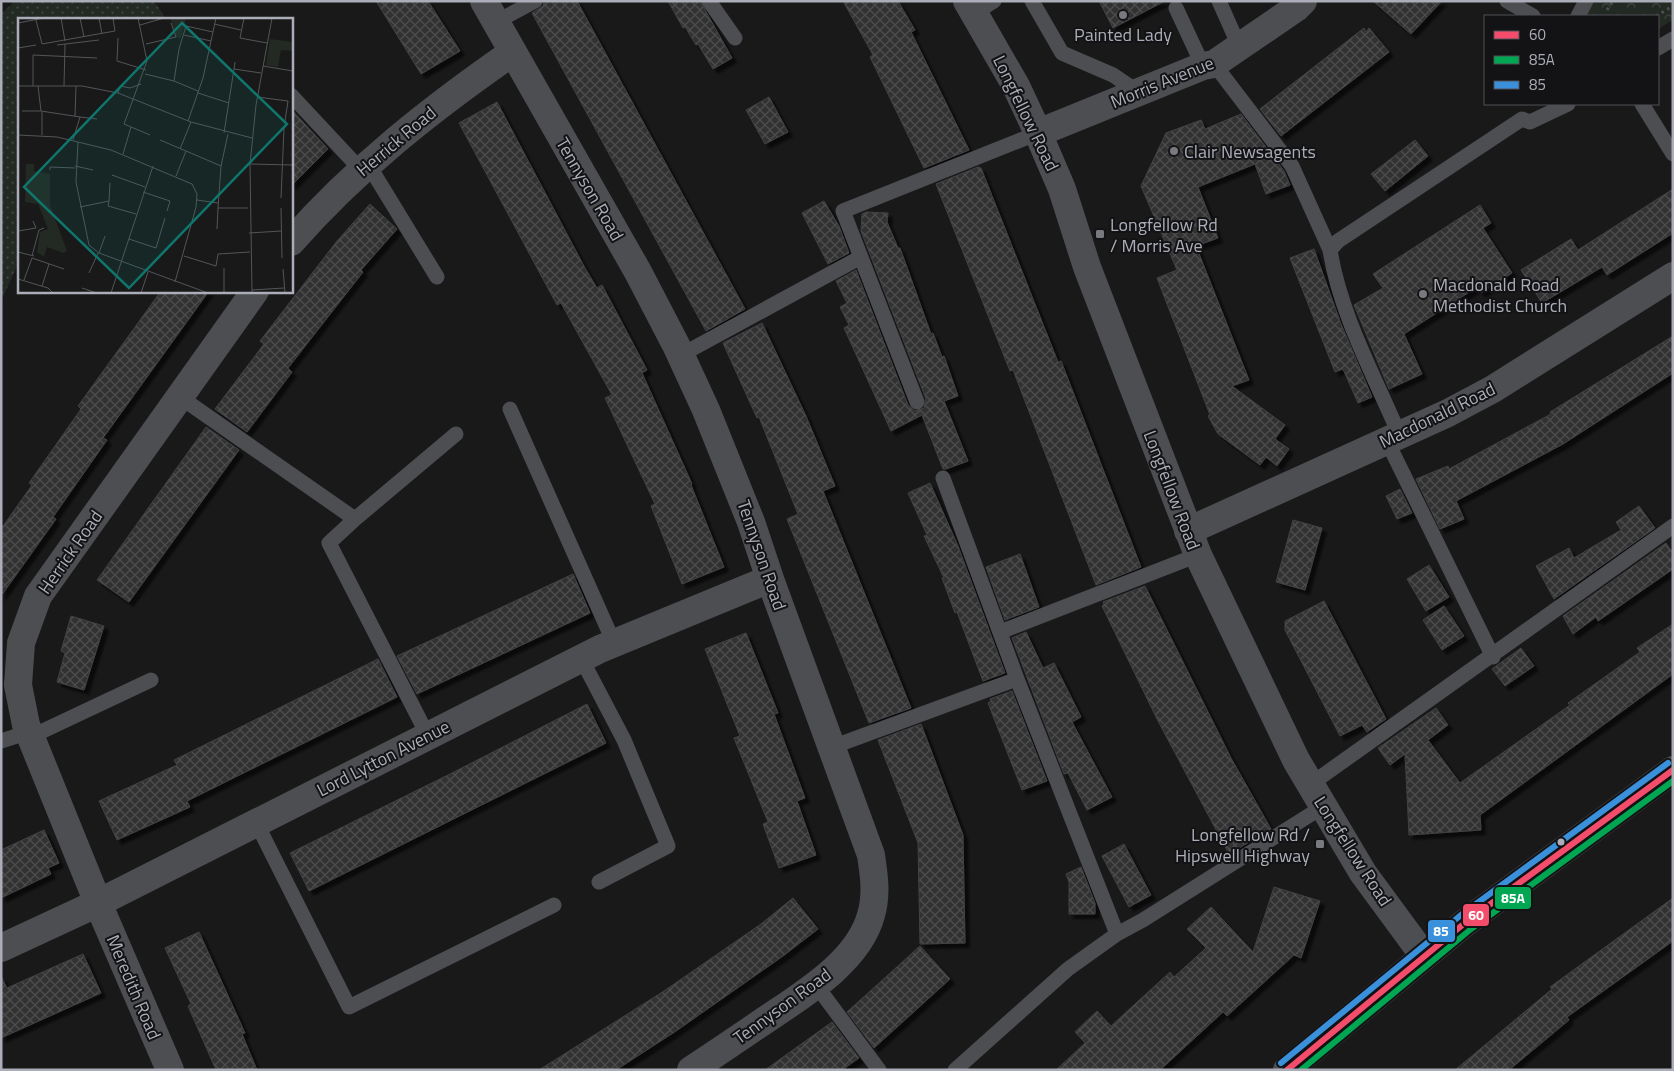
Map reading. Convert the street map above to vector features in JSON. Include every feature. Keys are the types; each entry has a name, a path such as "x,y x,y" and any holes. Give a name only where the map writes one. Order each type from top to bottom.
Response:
{"street":[{"name":"Morris Avenue","path":"1038,133 1208,65 1296,8 1303,1"},
{"name":"Longfellow Road","path":"979,5 1062,189 1087,267 1193,543 1296,760 1364,873 1424,956"},
{"name":"Tennyson Road","path":"490,12 638,272 680,355 728,462 871,855 875,877 875,896 871,917 860,939 848,955 816,985 692,1070"},
{"name":"Herrick Road","path":"292,241 323,206 364,167 449,96 513,52"},
{"name":"Macdonald Road","path":"1193,543 1392,437 1448,413 1493,389 1673,276"},
{"name":"Herrick Road","path":"98,904 30,734 18,685 21,643 38,596 255,292"},
{"name":"Lord Lytton Avenue","path":"1,948 98,904 581,658 770,579"},
{"path":"1287,1070 1424,956 1522,879 1671,775"},
{"name":"Meredith Road","path":"98,904 170,1070"}],"lane":[{"path":"490,12 535,1"},
{"path":"708,1 736,38"},
{"path":"1032,1 1062,52 1113,75 1138,92"},
{"path":"1219,1 1239,46"},
{"path":"1507,1 1531,15"},
{"path":"1579,15 1586,1"},
{"path":"1176,8 1208,65 1292,166 1330,250 1333,269 1392,437 1493,657"},
{"path":"1659,47 1673,39"},
{"path":"292,96 364,167 437,277"},
{"path":"1330,250 1338,241 1522,119 1530,122 1566,105"},
{"path":"1643,105 1673,154"},
{"path":"918,402 843,211 1038,133"},
{"path":"680,355 861,257"},
{"path":"180,397 356,519"},
{"path":"510,409 614,643"},
{"path":"428,736 329,543 456,434"},
{"path":"944,478 1017,679 1117,934"},
{"path":"956,1070 1068,969 1117,934 1143,920 1317,795 1493,657 1578,593 1673,526"},
{"path":"1000,632 1193,543"},
{"path":"581,658 624,740 668,846 599,882"},
{"path":"832,747 1017,679"},
{"path":"1,741 30,734 151,680"},
{"path":"256,822 349,1007 554,905"},
{"path":"816,985 879,1070"}],"path":[{"path":"1658,15 1673,6"}],"green space":[{"path":"15,1 154,1 165,18 18,18 18,264 1,301 1,14"},
{"path":"1592,1 1673,1 1673,20 1659,28 1659,15 1585,15"}],"building":[{"path":"376,1 428,1 460,51 421,74"},
{"path":"544,1 577,1 745,309 706,331 532,13 543,6"},
{"path":"668,1 700,1 732,58 713,69 698,44 696,45 685,27 683,28"},
{"path":"843,1 898,1 915,30 911,32 969,150 924,168 870,57 873,55"},
{"name":"Painted Lady","path":"1099,1 1165,1 1113,28"},
{"path":"1373,1 1442,1 1411,34"},
{"path":"1364,28 1366,32 1369,28 1389,52 1281,136 1260,109"},
{"path":"769,97 788,132 765,144 746,110"},
{"path":"497,102 585,268 597,288 602,285 647,370 642,373 692,484 724,567 682,584 651,506 655,504 605,398 612,395 561,303 557,305 459,123"},
{"path":"292,110 328,149 292,185"},
{"path":"1241,114 1284,171 1290,185 1266,194 1255,164 1198,187 1218,238 1196,246 1249,380 1232,386 1285,425 1275,439 1289,449 1277,466 1266,457 1260,465 1218,434 1208,416 1210,415 1157,278 1177,270 1141,186 1166,133 1201,120 1205,129"},
{"path":"1415,140 1428,156 1385,191 1371,174"},
{"path":"978,167 981,168 1058,362 1061,361 1141,567 1096,585 1013,370 1010,371 936,184"},
{"path":"1673,189 1673,233 1607,275 1602,267 1542,303 1521,270 1571,239 1578,250"},
{"path":"824,201 839,226 849,253 828,264 802,213"},
{"path":"370,204 397,229 361,270 363,272 288,368 292,372 247,432 215,409 264,344 260,341 337,241"},
{"name":"Macdonald Road Methodist Church","path":"1480,205 1491,223 1483,228 1512,273 1481,293 1477,287 1404,334 1422,374 1389,389 1354,305 1383,288 1373,274"},
{"path":"866,212 888,213 887,222 898,248 900,248 931,334 933,333 942,357 944,356 958,396 944,401 968,461 946,469 943,469 922,415 891,431 844,328 849,325 840,307 847,303 836,281 856,270 908,405 915,411 924,408 926,399 861,231 862,214"},
{"path":"1314,249 1341,324 1372,397 1358,403 1343,369 1335,372 1290,258"},
{"path":"160,292 208,292 103,438 107,440 53,517 56,519 1,596 1,529 32,485 29,483 81,409 78,406"},
{"path":"762,323 806,416 835,486 823,491 911,708 869,723 787,519 798,514 759,417 757,418 723,343"},
{"path":"1673,336 1673,373 1563,444 1456,501 1464,519 1440,529 1416,479 1448,466 1449,469 1551,414 1550,412"},
{"path":"206,427 239,450 129,602 97,580"},
{"path":"930,483 958,546 1005,673 983,681 957,612 955,613 942,578 944,578 924,536 927,535 908,493"},
{"path":"1400,489 1412,513 1397,519 1386,496"},
{"path":"1639,506 1655,528 1554,599 1536,566 1569,548 1574,558 1621,530 1616,522"},
{"path":"1293,520 1322,528 1305,590 1276,582"},
{"path":"1666,543 1673,553 1673,569 1598,621 1596,617 1573,634 1563,616"},
{"path":"1020,554 1039,607 1005,620 986,567"},
{"path":"1429,565 1449,597 1426,611 1407,579"},
{"path":"573,574 590,613 417,694 397,656"},
{"path":"1145,586 1231,758 1271,829 1229,854 1158,721 1102,606 1104,605 1103,602"},
{"path":"1324,601 1386,719 1367,732 1362,725 1340,736 1285,630 1285,621"},
{"path":"1444,606 1464,636 1442,650 1423,620"},
{"path":"71,616 104,626 84,690 57,682 65,653 61,651"},
{"path":"1673,624 1673,674 1480,815 1481,830 1409,835 1405,754 1390,765 1378,748 1436,708 1448,725 1428,740 1460,783 1570,705 1568,703 1640,652 1637,648"},
{"path":"1026,632 1043,668 1054,663 1081,717 1072,722 1112,797 1087,810 1068,773 1064,774 1012,638"},
{"path":"746,633 778,713 774,714 805,798 797,801 816,855 779,868 763,824 768,822 734,738 740,736 705,649"},
{"path":"1521,648 1534,666 1505,686 1492,669"},
{"path":"378,659 397,697 187,801 190,807 117,840 99,801 177,765 174,760"},
{"path":"1012,691 1047,781 1022,790 988,703 991,701 990,699"},
{"path":"587,704 606,743 309,891 290,853"},
{"path":"921,724 963,835 965,943 920,944 918,843 878,740"},
{"path":"44,830 59,863 48,868 51,874 1,898 1,850"},
{"path":"1124,844 1151,895 1129,907 1102,856"},
{"path":"1081,867 1095,903 1095,914 1069,914 1069,882 1066,874"},
{"path":"1274,887 1320,901 1301,958 1294,955 1227,1016 1223,1012 1160,1070 1056,1070 1085,1043 1075,1032 1097,1011 1111,1026 1170,972 1174,977 1206,948 1187,929 1211,907 1253,952"},
{"path":"793,898 818,929 783,956 676,1031 616,1070 539,1070 664,991 761,924"},
{"path":"1673,898 1673,941 1567,1017 1569,1020 1509,1070 1455,1070 1552,989 1550,987"},
{"path":"199,932 245,1033 242,1034 257,1070 216,1070 188,1006 191,1004 165,948"},
{"path":"920,946 950,979 874,1048 847,1012"},
{"path":"83,954 101,993 1,1038 1,976 7,988"},
{"path":"832,1022 859,1058 842,1070 765,1070"}],"transit line":[{"name":"85","path":"1281,1063 1461,915 1668,763"},
{"name":"60","path":"1287,1070 1466,922 1673,770"},
{"name":"85A","path":"1301,1070 1471,929 1673,781"}],"place":[{"name":"Painted Lady","path":"1123,15"},
{"name":"Clair Newsagents","path":"1174,151"},
{"name":"Longfellow Rd / Morris Ave","path":"1100,234"},
{"name":"Macdonald Road Methodist Church","path":"1423,294"},
{"name":"Longfellow Rd / Hipswell Highway","path":"1320,844"}]}
